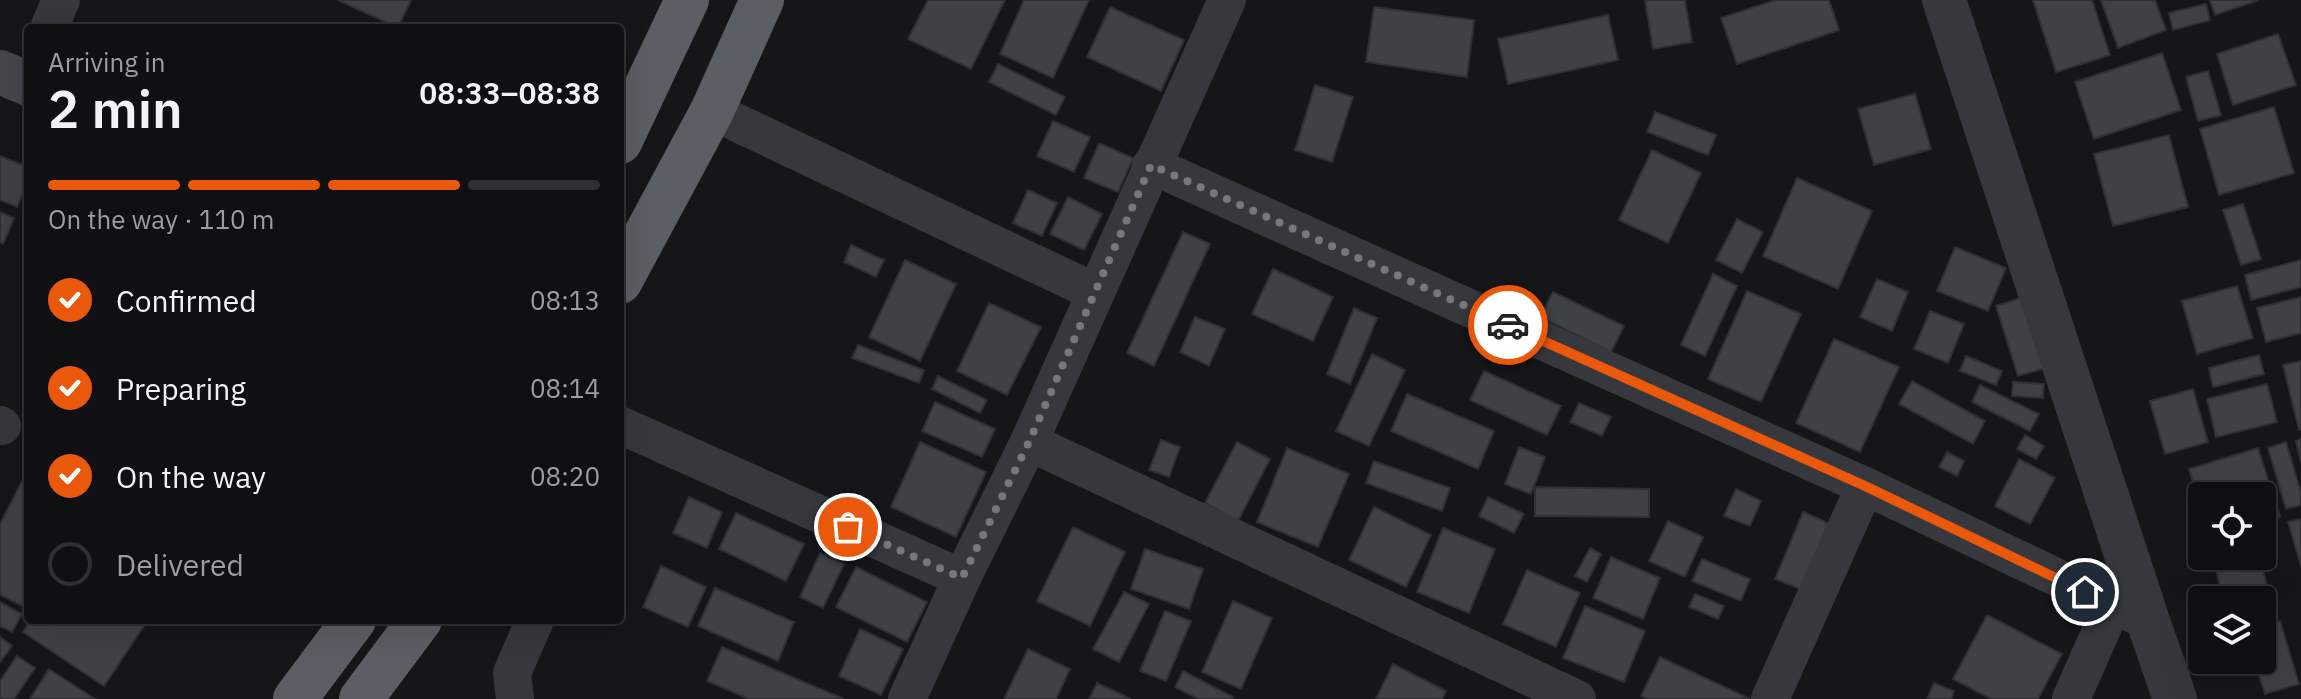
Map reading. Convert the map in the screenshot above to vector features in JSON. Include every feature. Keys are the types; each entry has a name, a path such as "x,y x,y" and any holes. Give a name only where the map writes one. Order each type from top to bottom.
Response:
{"highway":[{"path":"624,134 687,0"},
{"path":"624,275 712,111 762,0"},
{"path":"295,699 351,624"},
{"path":"361,699 417,624"}],"street":[{"path":"51,24 61,0"},
{"path":"1944,0 2130,613 2175,699"},
{"path":"907,699 1029,442 1151,165 1217,3"},
{"path":"712,111 1095,292"},
{"path":"1151,165 1865,486 2130,613"},
{"path":"624,427 962,578"},
{"path":"1029,442 1577,699"},
{"path":"1770,699 1865,486"},
{"path":"2071,699 2130,613"},
{"path":"515,699 512,673 533,624"}],"building":[{"path":"338,0 411,0 400,24 389,24"},
{"path":"928,0 1005,0 971,69 908,39"},
{"path":"1024,0 1089,0 1053,78 1000,54"},
{"path":"1645,0 1685,0 1692,42 1653,49"},
{"path":"1776,0 1829,0 1839,30 1737,64 1721,18"},
{"path":"2033,0 2092,0 2110,55 2056,72"},
{"path":"2101,0 2155,0 2166,30 2118,48"},
{"path":"2210,0 2259,0 2215,15"},
{"path":"2206,4 2210,20 2173,30 2169,13"},
{"path":"1110,7 1184,40 1161,91 1087,57"},
{"path":"1374,7 1474,20 1467,77 1366,62"},
{"path":"1608,15 1618,60 1508,84 1498,39"},
{"path":"2278,34 2296,85 2233,105 2217,54"},
{"path":"2162,53 2181,110 2094,139 2075,82"},
{"path":"998,64 1065,97 1056,115 989,82"},
{"path":"2208,71 2221,115 2198,121 2186,77"},
{"path":"1315,85 1353,97 1332,162 1295,150"},
{"path":"1915,94 1931,149 1874,165 1858,109"},
{"path":"2274,107 2294,173 2219,195 2200,129"},
{"path":"1655,112 1716,135 1708,155 1647,132"},
{"path":"1053,121 1090,137 1074,172 1037,156"},
{"path":"2169,135 2188,207 2113,226 2094,154"},
{"path":"1099,143 1133,158 1118,192 1084,178"},
{"path":"1652,150 1701,173 1668,243 1619,220"},
{"path":"0,156 24,165 24,190 17,207 0,200"},
{"path":"1797,178 1872,211 1838,289 1763,256"},
{"path":"1028,190 1057,203 1042,236 1013,223"},
{"path":"1068,197 1102,214 1084,250 1050,234"},
{"path":"2243,204 2261,259 2241,265 2223,210"},
{"path":"0,212 14,218 3,244 0,242"},
{"path":"1737,219 1763,232 1742,273 1716,260"},
{"path":"1183,232 1210,244 1154,366 1127,353"},
{"path":"851,245 884,260 876,277 844,262"},
{"path":"1955,247 2006,268 1988,311 1937,291"},
{"path":"905,260 956,284 920,361 869,337"},
{"path":"2301,260 2301,287 2251,300 2245,275"},
{"path":"1273,269 1333,297 1313,341 1252,314"},
{"path":"1713,274 1737,286 1705,356 1681,345"},
{"path":"1877,279 1908,292 1892,331 1860,317"},
{"path":"2237,286 2253,338 2197,354 2182,301"},
{"path":"1747,291 1801,314 1761,402 1708,379"},
{"path":"1553,292 1624,326 1611,352 1540,317"},
{"path":"2024,297 2045,368 2018,376 1996,306"},
{"path":"2301,297 2301,333 2266,342 2257,308"},
{"path":"989,303 1041,327 1007,395 957,371"},
{"path":"1354,308 1377,318 1350,384 1327,374"},
{"path":"1930,311 1964,324 1948,363 1914,349"},
{"path":"1195,317 1225,329 1209,366 1180,352"},
{"path":"1834,339 1899,367 1860,452 1796,423"},
{"path":"858,345 924,370 919,383 852,358"},
{"path":"1372,354 1405,370 1369,446 1336,431"},
{"path":"2259,355 2264,374 2213,387 2209,368"},
{"path":"1966,356 2002,371 1996,385 1960,371"},
{"path":"2301,361 2301,429 2299,430 2283,365"},
{"path":"1484,371 1561,406 1547,435 1470,400"},
{"path":"938,376 987,400 980,413 932,389"},
{"path":"1912,381 1985,421 1973,444 1899,404"},
{"path":"2013,382 2044,384 2043,398 2012,396"},
{"path":"2267,384 2277,422 2216,437 2207,399"},
{"path":"1980,385 2039,414 2030,431 1972,402"},
{"path":"2193,389 2208,442 2165,454 2150,401"},
{"path":"1407,394 1494,431 1478,469 1391,431"},
{"path":"935,402 995,429 982,457 922,431"},
{"path":"1579,403 1611,417 1602,436 1570,422"},
{"path":"2025,435 2044,446 2036,459 2017,449"},
{"path":"2301,439 2301,462 2296,441"},
{"path":"1161,440 1180,447 1169,477 1149,470"},
{"path":"920,442 986,472 956,537 891,507"},
{"path":"1237,442 1270,459 1238,521 1205,503"},
{"path":"2286,442 2301,493 2301,505 2286,509 2268,448"},
{"path":"1519,447 1545,457 1531,494 1505,484"},
{"path":"1287,448 1349,474 1318,547 1257,522"},
{"path":"2258,448 2269,482 2193,482 2189,469"},
{"path":"1947,452 1964,461 1957,476 1939,467"},
{"path":"2019,459 2055,478 2030,524 1995,506"},
{"path":"1374,461 1450,488 1442,511 1366,483"},
{"path":"24,482 24,607 0,595 0,524"},
{"path":"1535,487 1649,489 1649,517 1535,516"},
{"path":"1736,489 1761,501 1750,526 1724,516"},
{"path":"689,497 722,512 707,548 673,533"},
{"path":"1488,497 1524,514 1514,533 1479,516"},
{"path":"1374,507 1431,535 1406,587 1349,560"},
{"path":"1803,512 1830,524 1803,590 1775,579"},
{"path":"736,513 804,544 786,581 719,549"},
{"path":"2301,519 2301,566 2288,522"},
{"path":"1668,521 1703,537 1685,577 1649,561"},
{"path":"1073,527 1125,552 1090,626 1037,601"},
{"path":"1443,528 1495,549 1469,613 1417,592"},
{"path":"1590,548 1601,554 1587,582 1575,576"},
{"path":"1145,549 1203,569 1189,609 1131,589"},
{"path":"820,553 844,564 823,608 800,597"},
{"path":"1611,557 1660,578 1643,619 1593,598"},
{"path":"1702,559 1750,579 1741,601 1692,581"},
{"path":"661,566 706,587 688,627 643,607"},
{"path":"856,567 927,602 907,642 836,607"},
{"path":"1527,570 1580,593 1556,647 1503,624"},
{"path":"2216,570 2263,570 2267,586 2220,586"},
{"path":"715,588 794,622 778,661 698,626"},
{"path":"1124,592 1149,604 1119,662 1093,649"},
{"path":"1695,594 1724,606 1718,619 1689,607"},
{"path":"1233,601 1272,618 1241,689 1202,672"},
{"path":"0,602 22,614 12,632 0,626"},
{"path":"1585,606 1645,631 1624,682 1563,658"},
{"path":"1165,611 1191,621 1166,681 1140,671"},
{"path":"1987,615 2062,654 2038,699 1991,699 1953,679"},
{"path":"2280,621 2299,684 2265,694 2259,674 2276,674 2276,622"},
{"path":"28,624 145,624 104,686 23,632"},
{"path":"860,629 903,649 881,695 839,676"},
{"path":"0,637 12,646 0,662"},
{"path":"722,647 844,699 749,699 707,681"},
{"path":"1028,649 1070,669 1056,699 1004,699"},
{"path":"17,656 35,668 14,699 0,699 0,681"},
{"path":"1660,657 1750,699 1647,699 1641,696"},
{"path":"1393,664 1446,691 1442,699 1376,699"},
{"path":"49,669 95,699 30,699"},
{"path":"1183,671 1232,699 1198,699 1175,687"},
{"path":"1097,683 1131,699 1089,699"},
{"path":"1934,683 1954,691 1951,699 1927,699"}],"way so far":[{"path":"848,527 962,578 1029,442 1151,165 1508,325"}],"route":[{"path":"1508,325 1865,486 2085,592"}]}
